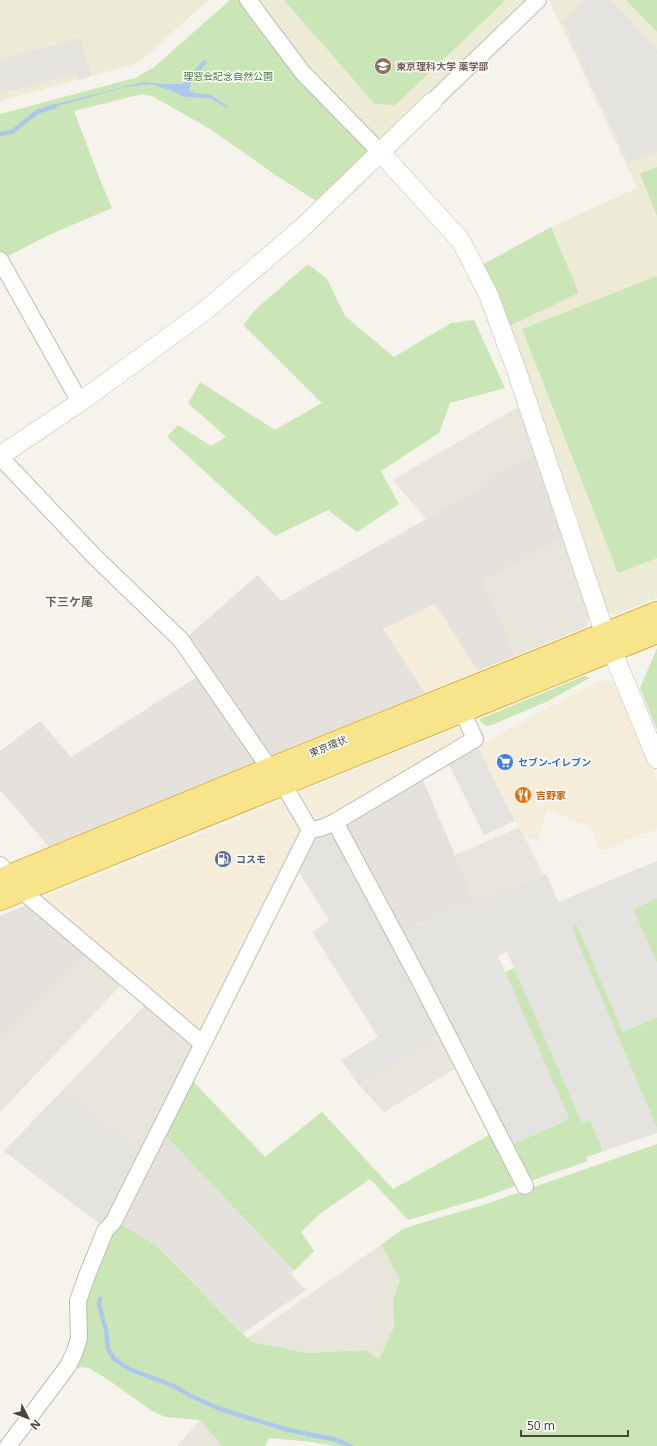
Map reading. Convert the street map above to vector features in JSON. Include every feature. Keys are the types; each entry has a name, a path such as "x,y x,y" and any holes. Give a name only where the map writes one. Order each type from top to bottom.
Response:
{"highway":[{"name":"東京環状","path":"276,776 462,711 608,642 657,613"},
{"name":"東京環状","path":"0,899 8,878 276,776 608,642 657,632"}],"street":[{"path":"248,0 303,73 380,153 461,241 489,296 518,376 608,642 657,759"},
{"path":"310,830 276,776 181,640 94,556 0,456 80,402 206,310 302,228 538,0"},
{"path":"0,260 80,402"},
{"path":"310,830 321,828 335,822 475,739 462,711"},
{"path":"335,822 420,981 525,1186"},
{"path":"8,1446 68,1366 79,1338 78,1301 105,1231 114,1221 310,830"},
{"path":"8,878 203,1044"}],"shaded area":[{"path":"0,0 208,0 142,60 131,65 0,101"},
{"name":"東京理科大学 薬学部","path":"256,0 527,0 384,139 377,139 303,61"},
{"path":"549,0 657,0 657,598 615,615 605,610 577,517 553,448 507,327 579,293 551,227 637,188"},
{"path":"583,0 611,0 657,49 657,151 628,163 563,22"},
{"path":"81,38 91,76 79,80 76,73 0,93 0,60"},
{"path":"520,406 538,454 500,472 481,488 426,519 393,480"},
{"path":"538,454 566,537 483,580 515,656 478,671 435,604 383,629 425,693 270,757 188,636 258,575 281,601 481,488 500,472"},
{"path":"566,537 591,616 586,627 515,656 483,580"},
{"path":"435,604 478,671 425,693 383,629"},
{"path":"200,675 258,762 49,847 0,790 0,751 40,721 71,757"},
{"path":"600,680 614,684 657,780 657,828 600,851 591,828 548,809 537,842 523,835 478,746"},
{"path":"457,728 461,731 461,738 322,823 312,823 295,794"},
{"path":"478,746 515,821 484,835 448,763"},
{"path":"422,778 476,904 463,909 461,905 399,933 340,825"},
{"path":"286,799 301,830 199,1032 38,900"},
{"path":"520,827 543,874 476,904 455,855"},
{"path":"333,829 444,1032 359,1085 341,1060 378,1037 312,932 329,920 297,869 311,844 317,838"},
{"path":"657,861 657,898 633,909 657,964 657,1017 623,1032 578,927 574,925 572,929 657,1129 657,1133 601,1152 602,1148 591,1122 588,1120 582,1123 507,952 498,956 569,1119 509,1146 399,933 462,905 464,909 546,873 558,902"},
{"path":"29,904 86,952 0,1036 0,916"},
{"path":"86,952 123,983 0,1112 0,1036"},
{"path":"147,1003 193,1045 139,1153 63,1090"},
{"path":"444,1032 461,1065 384,1112 359,1085"},
{"path":"63,1090 139,1153 103,1223 99,1223 4,1151"},
{"path":"166,1136 294,1271 291,1274 306,1290 243,1333 155,1244 120,1224"},
{"path":"381,1245 400,1279 393,1301 394,1327 379,1359 365,1350 308,1353 251,1342 247,1338"},
{"path":"200,1420 222,1446 177,1446"}],"green space":[{"name":"理窓会記念自然公園","path":"230,0 241,0 372,151 318,202 277,176 210,129 152,96 142,94 74,111 112,208 49,235 0,260 0,114 135,78 153,68"},
{"name":"東京理科大学 薬学部","path":"284,0 506,0 395,105 375,104"},
{"path":"626,0 657,0 657,32"},
{"path":"657,167 657,216 640,174"},
{"path":"551,227 579,293 507,327 482,265"},
{"path":"308,264 327,279 345,316 394,357 451,323 474,320 505,388 450,403 439,433 381,471 399,504 357,532 328,510 275,536 167,437 178,425 211,446 226,437 188,403 200,382 275,430 322,403 243,325 255,310"},
{"path":"657,276 657,558 618,573 522,329"},
{"path":"657,648 657,730 640,688"},
{"path":"584,676 590,678 548,701 492,725 486,726 481,722 480,719"},
{"path":"657,898 657,964 633,909"},
{"path":"574,925 578,927 623,1032 657,1017 657,1129 572,929"},
{"path":"515,968 582,1123 588,1120 591,1122 602,1148 601,1152 586,1157 588,1161 530,1181 509,1146 569,1119 505,972"},
{"path":"193,1081 265,1157 322,1112 393,1189 495,1132 518,1180 515,1186 482,1198 408,1220 370,1179 321,1213 301,1232 314,1251 294,1271 166,1136"},
{"path":"657,1144 657,1446 336,1446 269,1438 265,1446 222,1446 200,1420 165,1417 152,1411 89,1368 82,1367 70,1371 84,1302 109,1233 120,1224 155,1244 251,1342 308,1353 365,1350 379,1359 394,1327 393,1301 400,1279 381,1245 401,1230 486,1204"}],"water":[{"path":"203,60 206,60 207,63 193,79 189,87 189,91 211,95 227,106 227,108 210,98 185,97 151,84 126,87 50,108 49,106 143,82 183,84"}],"waterway":[{"path":"0,134 12,132 37,112 55,106"},
{"path":"100,1299 99,1305 106,1330 108,1349 114,1359 131,1370 172,1385 191,1396 220,1409 288,1430 337,1440 351,1446"}],"place":[{"name":"東京理科大学 薬学部","path":"383,66"},
{"name":"セブン-イレブン","path":"505,762"},
{"name":"吉野家","path":"523,795"},
{"name":"コスモ","path":"223,859"}],"district":[{"name":"下三ケ尾","path":"69,601"}]}
